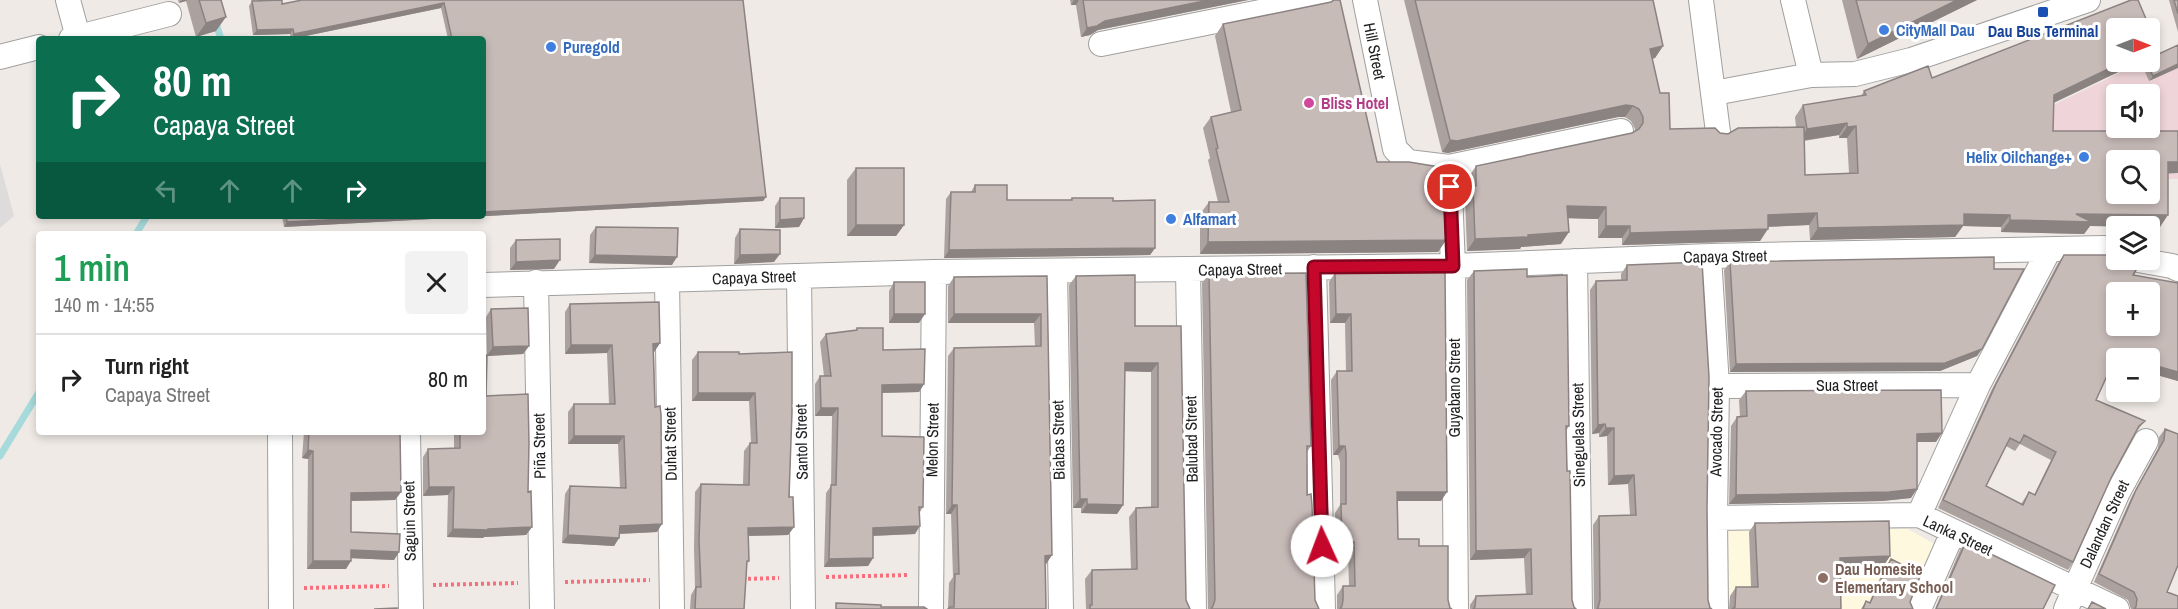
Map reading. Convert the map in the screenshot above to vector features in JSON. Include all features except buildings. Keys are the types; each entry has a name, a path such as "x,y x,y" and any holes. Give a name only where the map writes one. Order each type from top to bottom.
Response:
{"street":[{"path":"68,0 75,36"},
{"path":"1101,44 1320,0"},
{"name":"Hill Street","path":"1365,0 1395,149 1408,162 1449,167 1621,131"},
{"path":"1701,0 1718,132"},
{"path":"1793,0 1811,75"},
{"path":"1714,93 1811,75 1855,74 1911,60 2088,0"},
{"path":"83,36 169,14"},
{"path":"0,57 36,48"},
{"name":"Guyabano Street","path":"1449,167 1453,266 1456,609"},
{"name":"Capaya Street","path":"486,285 934,272 1453,266 1709,256 2106,249"},
{"path":"1919,516 1978,385 2049,250"},
{"name":"Avocado Street","path":"1709,256 1717,386 1716,609"},
{"name":"Sineguelas Street","path":"1575,261 1580,609"},
{"path":"2160,264 2178,269"},
{"path":"1314,267 1323,609"},
{"name":"Balubad Street","path":"1188,270 1194,609"},
{"name":"Melon Street","path":"931,609 934,272"},
{"name":"Biabas Street","path":"1055,272 1061,609"},
{"name":"Santol Street","path":"799,276 803,609"},
{"name":"Duhat Street","path":"667,280 672,609"},
{"name":"Piña Street","path":"536,282 542,609"},
{"name":"Sua Street","path":"1717,386 1978,385"},
{"path":"280,435 281,609"},
{"name":"Saguin Street","path":"408,435 411,609"},
{"name":"Dalandan Street","path":"2070,599 2118,492 2146,441"},
{"name":"Lanka Street","path":"1715,518 1919,516 1953,532 2070,599 2117,609"},
{"path":"1919,609 1953,532"}],"shaded area":[{"path":"2178,44 2178,179 2160,179 2160,150 2106,150 2106,156 2018,122 2121,72 2160,72 2160,53"},
{"path":"0,164 14,216 0,228"},
{"name":"Dau Homesite Elementary School","path":"1723,528 1908,529 1938,546 1909,609 1723,609"}],"waterway":[{"path":"215,20 220,36"},
{"path":"138,231 145,219"},
{"path":"0,456 36,397"}],"place":[{"name":"Dau Bus Terminal","path":"2043,12"},
{"name":"CityMall Dau","path":"1884,30"},
{"name":"Puregold","path":"551,47"},
{"name":"Bliss Hotel","path":"1309,103"},
{"name":"Helix Oilchange+","path":"2084,157"},
{"name":"Alfamart","path":"1171,219"},
{"name":"Dau Homesite Elementary School","path":"1823,578"}],"route":[{"path":"1322,546 1314,267 1453,266 1450,187"}]}
